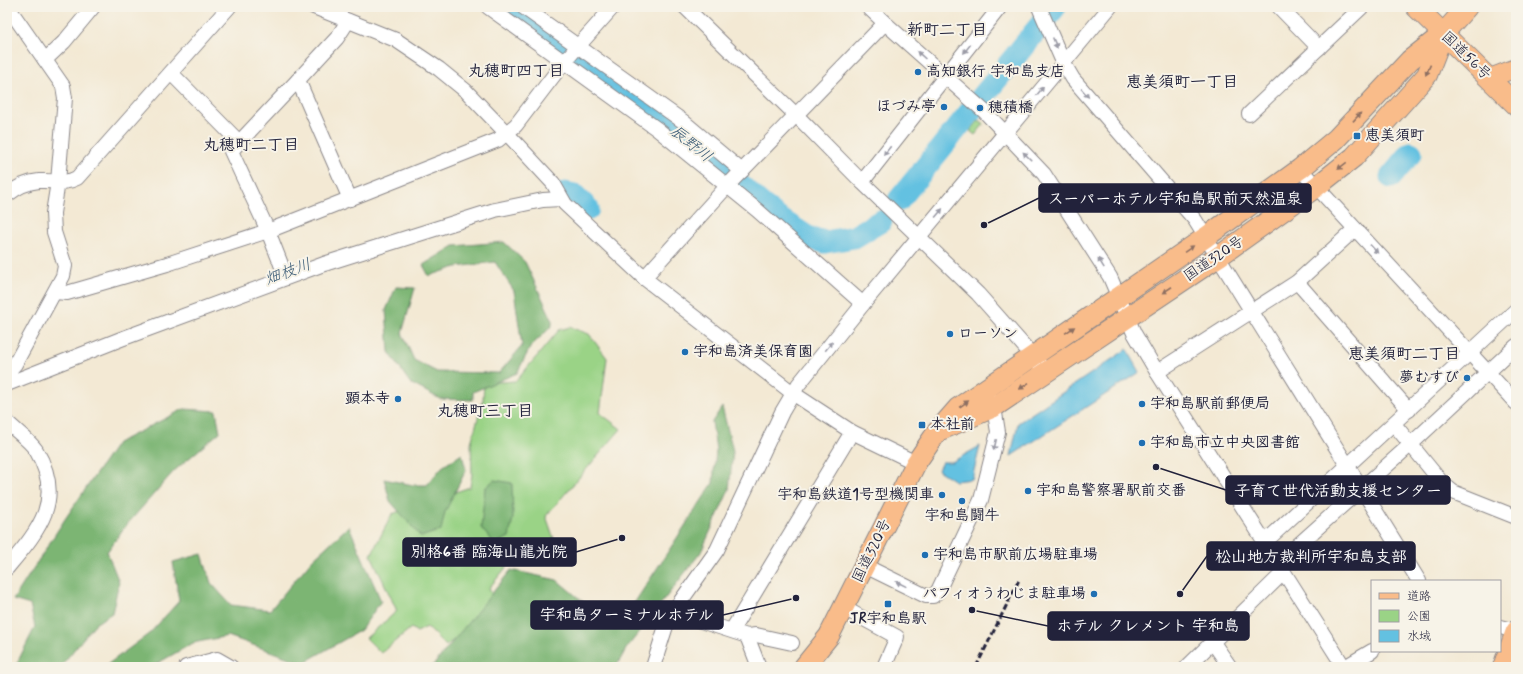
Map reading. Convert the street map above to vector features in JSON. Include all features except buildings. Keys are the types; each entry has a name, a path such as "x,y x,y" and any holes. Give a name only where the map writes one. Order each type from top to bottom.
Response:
{"highway":[{"name":"国道56号","path":"1416,7 1516,105"},
{"name":"国道320号","path":"804,667 821,648 844,608 916,463 937,432 958,408 1033,355 1206,238 1300,169 1336,139 1410,60 1443,34 1467,7"},
{"name":"国道320号","path":"937,432 994,407 1218,257 1316,187 1354,157 1427,75 1443,34"},
{"path":"1503,667 1516,631"}],"main road":[{"path":"1490,78 1516,68"}],"street":[{"path":"7,373 15,364 63,276 64,266 54,232 53,213 58,182 65,98 63,86 8,7"},
{"path":"45,60 64,42 93,7"},
{"path":"7,195 25,183 40,180 69,182 77,178 229,7"},
{"path":"314,7 396,40 424,58 466,91 553,183 561,199 610,247 649,273 799,385 852,432 916,463"},
{"path":"488,7 657,129 735,179"},
{"path":"523,7 576,48 684,122 735,179 864,304"},
{"path":"54,292 67,293 167,264 268,231 498,140 516,125 564,62 613,7"},
{"path":"685,7 978,294 1033,355 1045,372"},
{"path":"868,7 883,16 945,77 984,111 1044,174 1110,278 1134,333 1157,372 1345,667 1371,651"},
{"path":"862,182 1000,7"},
{"path":"654,667 666,626 673,612 717,550 782,412 799,385 919,237 1110,7"},
{"path":"1279,7 1319,48"},
{"path":"1250,114 1362,7"},
{"path":"1040,9 1063,62 1073,79 1192,217 1206,238 1418,580"},
{"path":"649,273 735,179 797,116 883,16"},
{"path":"284,273 268,231 231,151 338,38 348,21"},
{"path":"171,74 239,142"},
{"path":"298,80 350,199"},
{"path":"1300,169 1516,403"},
{"path":"7,384 284,273 495,210 543,200 561,199"},
{"path":"1157,372 1297,282 1355,229"},
{"path":"1297,282 1410,410"},
{"path":"1264,542 1410,410 1516,310"},
{"path":"1187,667 1281,567 1362,488 1516,346"},
{"path":"865,566 926,596 936,594 981,500 998,432 994,407 986,388"},
{"path":"7,422 35,449 47,473 49,496 43,520 30,541 7,568"},
{"path":"1394,424 1442,484 1453,492 1516,517"},
{"path":"732,630 852,432"},
{"path":"844,608 898,637 884,667"},
{"path":"673,612 747,636 756,636 792,643"},
{"path":"1501,627 1516,631"},
{"path":"747,636 759,667"},
{"path":"1212,641 1230,667"},
{"path":"186,667 218,659 231,667"}],"green space":[{"path":"979,120 984,124 975,135 970,131"},
{"path":"504,242 525,262 552,319 552,326 531,346 517,373 473,392 473,400 440,399 410,383 389,352 386,310 396,287 415,288 402,333 414,360 437,372 499,373 522,346 514,291 495,262 456,267 429,276 423,265 454,246"},
{"path":"570,327 589,334 607,358 600,413 621,429 546,516 554,539 514,558 489,588 497,605 446,646 427,627 417,632 411,628 381,653 366,638 397,611 371,555 392,514 470,487 472,474 471,443 483,400 484,383 516,381 559,330"},
{"path":"722,407 733,451 729,490 701,552 626,649 616,667 432,667 511,570 557,580 606,621 633,605 713,483 716,450 712,422"},
{"path":"184,409 216,411 220,432 174,471 124,528 107,552 119,582 112,613 95,624 60,667 15,667 35,627 30,605 13,600 65,519 117,443"},
{"path":"462,454 466,470 445,512 441,530 421,537 390,501 384,479 413,485 427,485 442,467"},
{"path":"494,480 512,483 513,518 509,537 495,544 481,528 485,488"},
{"path":"349,526 381,601 361,630 303,663 228,636 193,643 151,667 104,667 150,633 179,601 173,562 202,554 211,583 231,605 270,610 312,560"}],"water":[{"path":"1127,349 1140,372 1011,456 1018,423"},
{"path":"980,446 972,479 955,481 938,470 942,462 952,462"}],"waterway":[{"name":"辰野川","path":"508,7 687,139 775,216 809,238 825,242 854,237 881,221"},
{"name":"辰野川","path":"899,200 1055,7"},
{"path":"1391,177 1411,153"},
{"name":"畑枝川","path":"565,193 574,195 588,209"}],"railway":[{"path":"976,667 1019,580"}],"place":[{"name":"高知銀行 宇和島支店","path":"918,72"},
{"name":"ほづみ亭","path":"944,107"},
{"name":"穂積橋","path":"980,108"},
{"name":"恵美須町","path":"1357,136"},
{"name":"スーパーホテル宇和島駅前天然温泉","path":"984,225"},
{"name":"ローソン","path":"950,334"},
{"name":"宇和島済美保育園","path":"685,352"},
{"name":"夢むすび","path":"1467,378"},
{"name":"顕本寺","path":"398,399"},
{"name":"宇和島駅前郵便局","path":"1142,404"},
{"name":"本社前","path":"922,425"},
{"name":"宇和島市立中央図書館","path":"1142,443"},
{"name":"子育て世代活動支援センター","path":"1156,467"},
{"name":"宇和島警察署駅前交番","path":"1028,491"},
{"name":"宇和島鉄道1号型機関車","path":"942,495"},
{"name":"宇和島闘牛","path":"962,501"},
{"name":"別格6番 臨海山龍光院","path":"622,538"},
{"name":"宇和島市駅前広場駐車場","path":"925,555"},
{"name":"パフィオうわじま駐車場","path":"1094,594"},
{"name":"松山地方裁判所宇和島支部","path":"1180,594"},
{"name":"宇和島ターミナルホテル","path":"796,598"},
{"name":"JR宇和島駅","path":"888,604"},
{"name":"ホテル クレメント 宇和島","path":"972,610"}],"district":[{"name":"新町二丁目","path":"947,30"},
{"name":"丸穂町四丁目","path":"516,71"},
{"name":"恵美須町一丁目","path":"1182,82"},
{"name":"丸穂町二丁目","path":"251,145"},
{"name":"恵美須町二丁目","path":"1404,354"},
{"name":"丸穂町三丁目","path":"485,411"}]}
